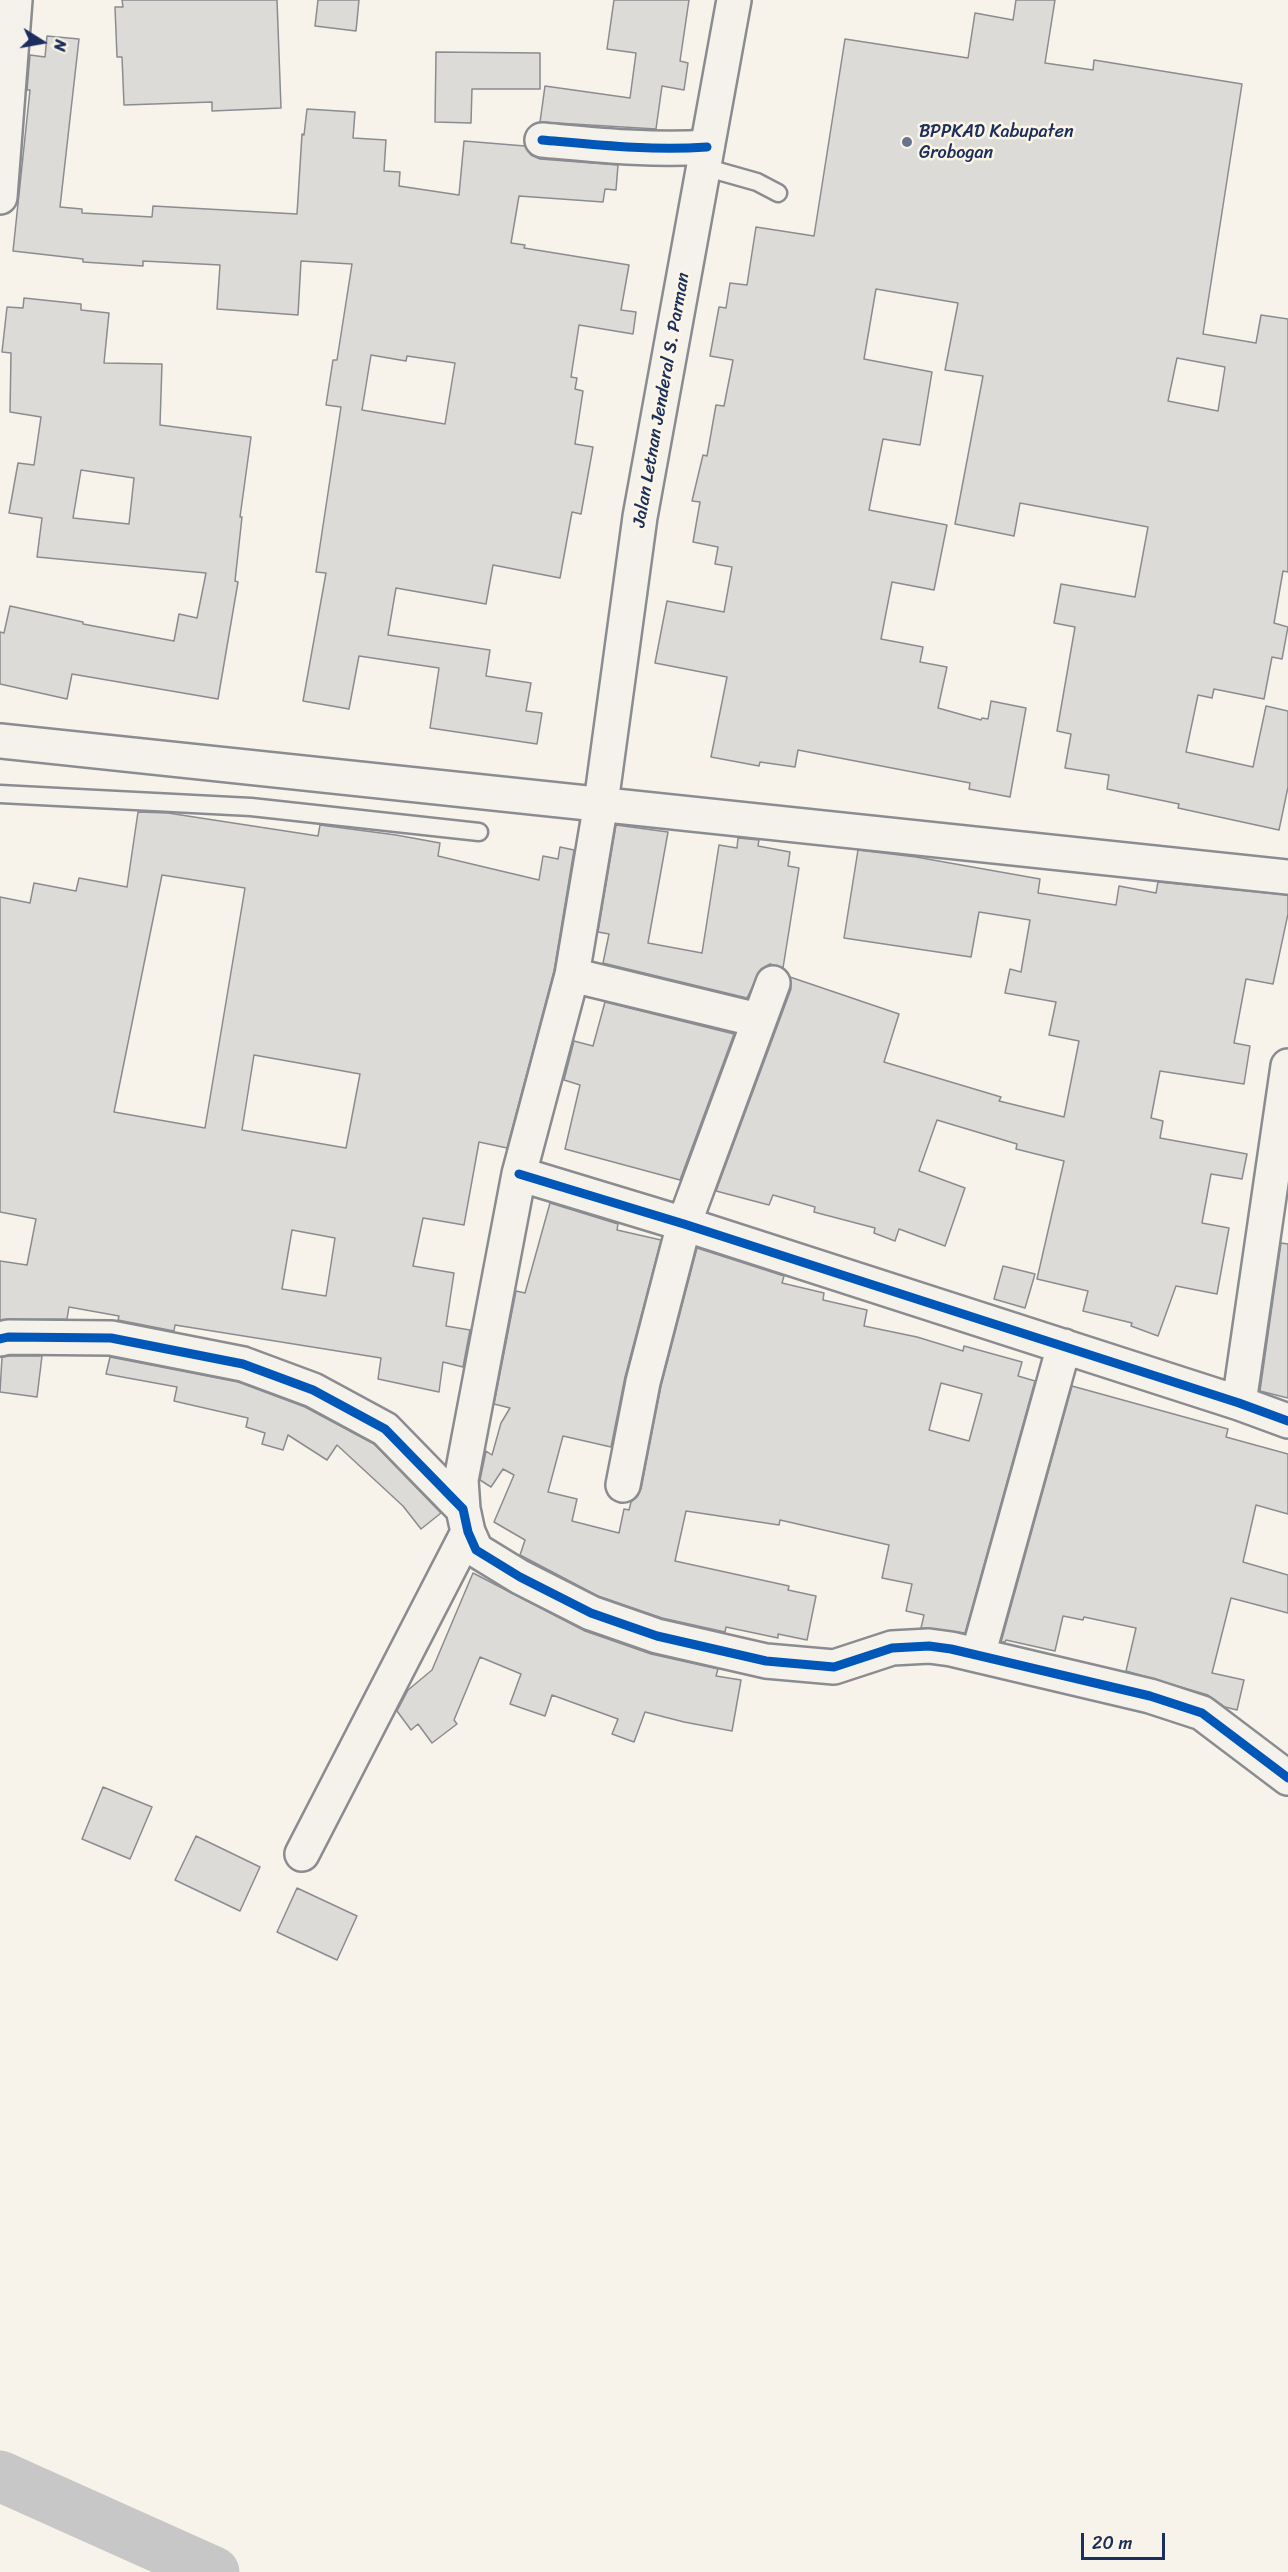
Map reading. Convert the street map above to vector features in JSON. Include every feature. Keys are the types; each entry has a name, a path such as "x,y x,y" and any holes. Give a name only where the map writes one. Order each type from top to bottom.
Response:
{"street":[{"path":"0,197 15,0"},
{"name":"Jalan Letnan Jenderal S. Parman","path":"466,1520 461,1480 519,1174 572,975 601,802 640,517 734,0"},
{"path":"542,140 641,148 706,157"},
{"path":"0,741 601,802 1288,877"},
{"path":"572,975 758,1020"},
{"path":"623,1485 643,1382 684,1224 773,982"},
{"path":"1239,1403 1288,1066"},
{"path":"519,1174 684,1224 1064,1346 1288,1421"},
{"path":"0,1339 8,1337 111,1338 243,1364 303,1386 385,1429 466,1520 476,1550 520,1577 591,1613 657,1636 766,1661 834,1667 892,1648 929,1646 978,1655 1150,1695 1202,1713 1288,1778"},
{"path":"978,1655 1064,1346"},
{"path":"302,1854 466,1520"}],"lane":[{"path":"706,157 778,193"},
{"path":"1,799 251,807 479,832"}],"building":[{"path":"122,0 277,0 281,108 212,111 212,102 124,105 122,57 117,57 115,7 123,7"},
{"path":"318,0 359,0 356,31 315,26"},
{"path":"614,0 689,0 680,61 688,63 684,90 662,86 656,129 540,122 545,86 630,98 636,53 607,49"},
{"path":"1016,0 1055,0 1045,63 1093,70 1094,60 1242,84 1203,334 1256,343 1261,315 1288,319 1288,572 1283,571 1274,623 1288,627 1282,659 1272,657 1264,699 1214,689 1212,698 1198,695 1186,752 1253,767 1266,706 1288,711 1288,787 1279,830 1178,808 1179,804 1107,789 1109,775 1065,768 1071,734 1057,731 1075,627 1054,623 1061,584 1135,597 1148,527 1020,503 1014,536 955,524 983,376 945,370 958,303 876,289 864,359 932,372 920,445 883,439 869,510 947,525 934,590 892,582 881,639 923,647 920,662 947,667 938,708 981,720 982,718 988,719 991,701 1026,708 1010,797 969,789 970,783 798,750 795,767 760,762 759,766 711,757 727,677 655,663 667,601 724,612 732,567 715,564 718,547 693,542 700,502 692,501 703,455 707,456 716,405 724,406 733,360 710,356 719,307 726,308 730,283 747,285 756,227 814,236 845,39 968,58 975,13 1013,20","holes":["1177,358 1225,367 1218,411 1168,401"]},
{"path":"47,36 79,39 60,207 82,209 82,213 152,217 153,206 297,214 302,134 304,135 307,109 355,112 353,138 386,140 384,171 400,172 399,186 459,195 464,141 525,146 531,155 540,159 618,165 616,190 605,189 603,202 519,196 511,243 525,245 524,248 629,265 621,310 636,312 633,334 579,325 571,377 577,378 575,389 583,391 575,444 593,447 581,514 572,512 560,578 493,565 486,604 396,588 388,635 490,650 486,676 531,683 526,711 542,713 537,744 430,728 439,668 359,656 349,709 303,701 326,573 316,572 341,407 326,405 333,360 337,360 352,264 301,261 298,315 217,309 220,265 143,261 143,266 83,262 83,259 13,251 30,90 27,90 30,55 45,57","holes":["371,355 406,361 407,356 455,363 445,424 362,410"]},
{"path":"436,52 540,53 540,89 472,89 471,123 435,122"},
{"path":"24,298 81,304 81,310 109,313 104,363 162,364 160,425 251,437 240,517 242,517 235,581 238,582 218,699 72,674 67,699 0,684 0,632 4,633 10,606 83,622 83,624 174,641 179,614 197,618 206,573 37,557 42,518 9,513 18,463 34,465 41,417 10,412 11,353 2,352 7,307 23,308","holes":["81,470 134,478 129,524 73,518"]},
{"path":"138,812 168,813 318,836 320,825 396,835 440,843 438,856 539,880 543,856 558,859 560,847 574,850 554,971 507,1148 479,1142 464,1225 423,1218 413,1266 454,1273 446,1326 470,1330 463,1367 443,1362 439,1392 378,1379 381,1358 175,1325 174,1331 118,1320 119,1316 69,1307 67,1319 0,1320 0,1261 27,1265 36,1219 0,1212 0,897 30,903 34,883 76,891 79,878 127,887","holes":["162,875 245,888 205,1128 114,1112","254,1055 360,1074 346,1148 242,1130","292,1230 335,1238 326,1296 282,1289"]},
{"path":"616,825 668,832 648,943 702,953 719,845 737,848 738,838 759,840 758,846 790,852 788,866 799,868 783,968 770,964 761,969 747,998 603,963 609,934 598,932"},
{"path":"858,850 916,857 1040,879 1038,893 1116,905 1119,886 1156,893 1158,882 1288,895 1288,914 1273,984 1246,979 1234,1043 1250,1046 1244,1084 1160,1071 1151,1118 1163,1121 1160,1138 1247,1154 1242,1179 1211,1174 1202,1223 1229,1228 1217,1294 1176,1286 1158,1336 1131,1326 1132,1323 1083,1311 1088,1291 1037,1279 1064,1161 1016,1149 1017,1144 937,1120 919,1171 965,1188 945,1246 899,1229 895,1241 874,1233 875,1228 814,1212 815,1207 773,1195 769,1205 716,1191 791,989 790,977 899,1014 884,1062 1001,1097 999,1101 1064,1117 1079,1041 1049,1035 1056,1002 1005,993 1010,969 1021,972 1030,920 979,912 971,957 844,938"},
{"path":"605,1002 734,1034 680,1180 565,1149 580,1085 564,1080 574,1041 593,1046"},
{"path":"550,1203 618,1224 617,1230 661,1240 625,1377 611,1447 563,1436 548,1492 577,1499 572,1521 619,1533 624,1509 629,1510 631,1502 641,1489 661,1386 697,1248 784,1276 782,1283 824,1293 823,1300 867,1310 864,1326 917,1337 963,1351 964,1346 1022,1362 1018,1376 1035,1381 965,1633 921,1628 924,1615 906,1611 912,1584 882,1578 889,1545 780,1520 779,1525 686,1511 675,1561 789,1586 788,1590 816,1596 807,1640 778,1634 778,1638 726,1627 725,1632 662,1618 598,1596 520,1555 525,1540 494,1522 514,1475 503,1469 491,1487 480,1480 486,1451 492,1455 501,1423 510,1408 494,1404 516,1291 525,1293","holes":["941,1383 982,1394 969,1441 929,1430"]},
{"path":"1281,1243 1288,1244 1288,1398 1260,1391"},
{"path":"1003,1266 1035,1274 1025,1308 994,1299"},
{"path":"42,1356 37,1397 0,1392 2,1357"},
{"path":"110,1357 238,1382 305,1407 374,1444 441,1513 421,1529 403,1506 337,1445 327,1460 288,1435 283,1450 262,1444 265,1433 246,1427 248,1418 174,1401 177,1387 106,1374"},
{"path":"1072,1386 1228,1429 1226,1437 1288,1454 1288,1514 1256,1505 1243,1562 1288,1575 1288,1613 1231,1598 1212,1673 1244,1680 1237,1710 1225,1707 1208,1695 1126,1671 1136,1628 1084,1617 1083,1620 1063,1616 1055,1651 1006,1640 1001,1642"},
{"path":"473,1573 585,1631 651,1654 718,1669 716,1676 741,1680 732,1731 645,1712 634,1742 612,1734 618,1719 552,1695 545,1716 510,1704 521,1674 480,1657 454,1720 457,1724 432,1743 418,1724 411,1730 397,1711 408,1690 432,1670"},
{"path":"103,1787 152,1807 130,1859 82,1839"},
{"path":"196,1836 260,1867 240,1911 175,1880"},
{"path":"297,1888 357,1916 337,1960 277,1932"}],"waterway":[{"path":"0,2476 214,2572"}],"cycle path":[{"path":"542,140 645,148 707,147"},
{"path":"519,1174 684,1224 1239,1403 1288,1421"},
{"path":"0,1339 8,1337 111,1338 243,1364 313,1390 385,1429 463,1509 468,1532 476,1550 520,1577 591,1613 657,1636 766,1661 834,1667 892,1648 929,1646 951,1649 1150,1696 1202,1713 1288,1778"}],"place":[{"name":"BPPKAD Kabupaten Grobogan","path":"907,142"}]}
